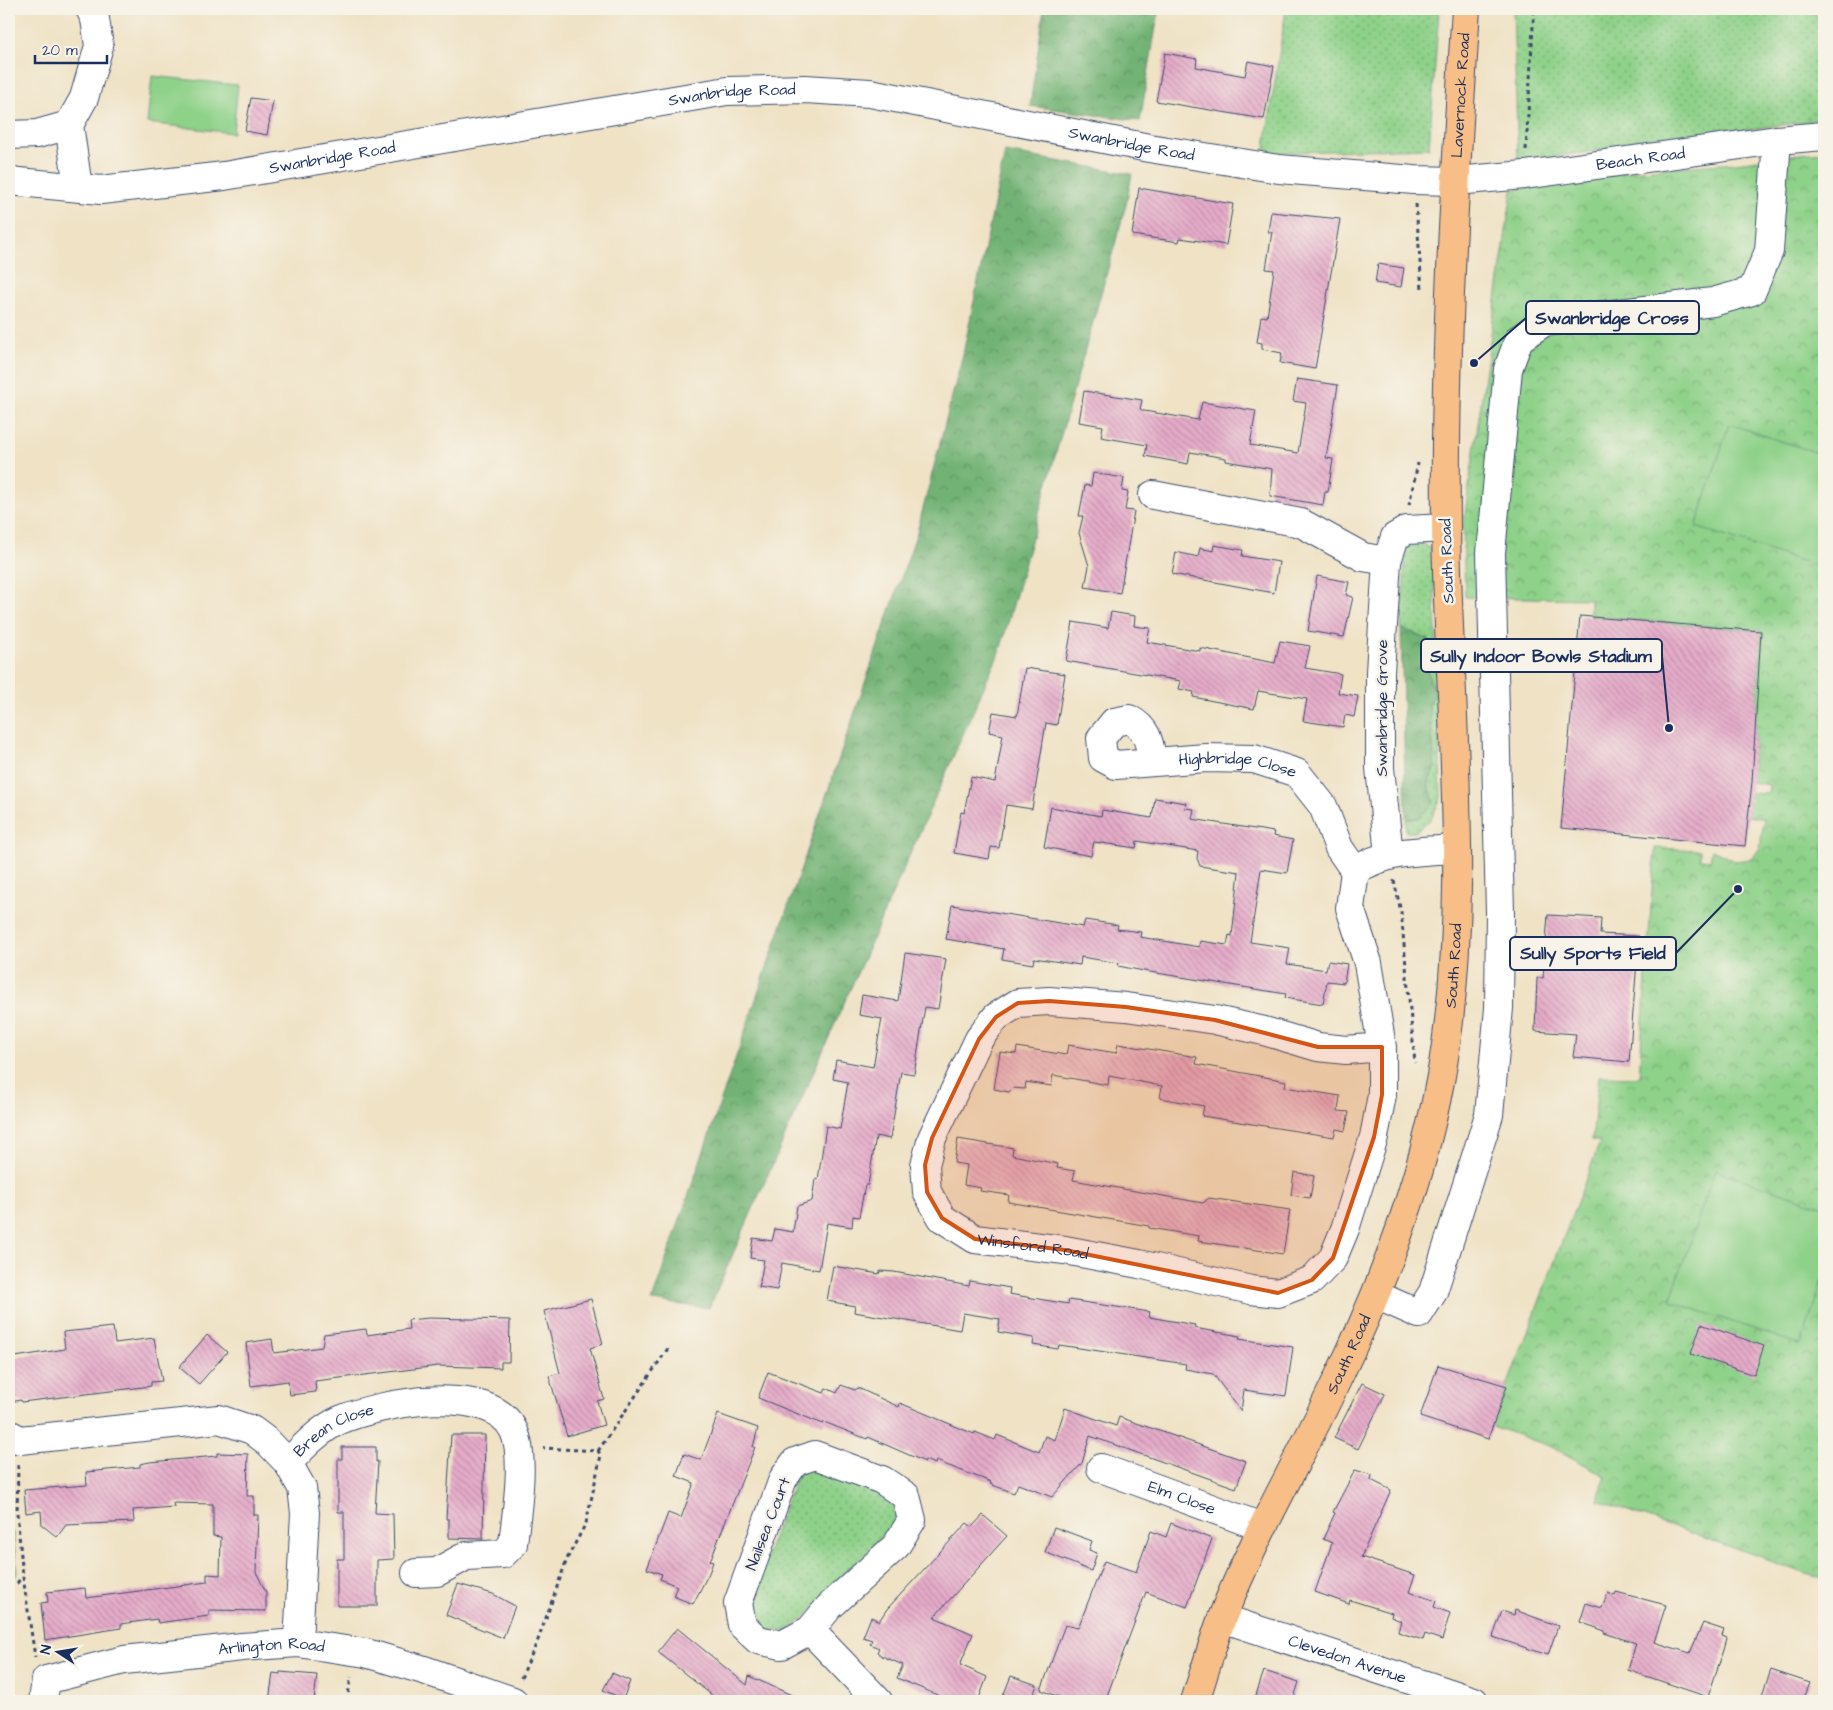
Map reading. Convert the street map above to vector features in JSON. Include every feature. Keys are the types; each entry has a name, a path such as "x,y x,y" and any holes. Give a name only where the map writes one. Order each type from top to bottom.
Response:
{"main road":[{"name":"Lavernock Road","path":"1456,181 1466,9"},
{"name":"South Road","path":"1195,1701 1222,1618 1262,1527 1336,1383 1376,1295 1421,1165 1441,1076 1452,993 1456,920 1457,849 1446,528 1445,391 1456,181"}],"street":[{"path":"78,187 68,125 84,98 99,46 95,19 90,9"},
{"name":"Swanbridge Road","path":"9,181 101,190 224,176 727,91 805,89 870,92 1149,148 1279,169 1456,181"},
{"path":"9,135 37,134 68,125"},
{"name":"Beach Road","path":"1456,181 1525,174 1778,140 1824,136"},
{"path":"1376,1295 1419,1314 1433,1292 1488,1115 1499,1008 1500,912 1491,552 1508,369 1519,339 1544,322 1713,302 1752,291 1769,250 1778,140"},
{"path":"1153,495 1301,523 1363,557 1386,561"},
{"name":"Swanbridge Grove","path":"1389,855 1380,768 1380,672 1386,561 1395,537 1408,530 1446,528"},
{"name":"Highbridge Close","path":"1153,762 1206,758 1254,758 1297,773 1323,806 1339,848 1355,870"},
{"path":"1355,870 1370,861 1389,855 1457,849"},
{"name":"Winsford Road","path":"1355,870 1350,908 1368,963 1382,1047 1382,1095 1374,1137 1345,1229 1333,1258 1312,1280 1278,1293 1251,1290 1139,1264 1074,1252 975,1239 942,1218 927,1192 925,1165 932,1138 979,1039 996,1017 1018,1003 1049,1001 1126,1007 1215,1020 1264,1031 1318,1047 1346,1050 1382,1047"},
{"name":"Brean Close","path":"14,1437 218,1419 252,1430 268,1442 288,1463 308,1442 340,1420 392,1404 420,1400 453,1399 496,1411 513,1429 520,1448 513,1544 503,1554 466,1556 437,1572 416,1573"},
{"name":"Nailsea Court","path":"815,1456 882,1480 906,1496 912,1520 896,1546 829,1607 810,1630 782,1645 758,1640 742,1625 738,1603 783,1479 795,1462 815,1456"},
{"path":"288,1463 302,1488 305,1513 298,1643"},
{"name":"Elm Close","path":"1101,1468 1262,1527"},
{"name":"Clevedon Avenue","path":"1222,1618 1474,1701"},
{"path":"810,1630 878,1701"},
{"name":"Arlington Road","path":"45,1690 124,1660 298,1643 366,1653 424,1670 512,1701"}],"path":[{"path":"1525,174 1534,9"},
{"path":"598,1451 669,1348"},
{"path":"14,1437 18,1449 18,1513 23,1576 38,1670 45,1690"},
{"path":"520,1448 598,1451"},
{"path":"512,1701 538,1640 567,1559 586,1523 601,1454 598,1451"},
{"path":"9,1584 16,1583 23,1576"}],"highlighted area":[{"path":"1049,1001 1126,1007 1215,1020 1318,1047 1382,1047 1382,1095 1374,1137 1333,1258 1312,1280 1278,1293 1065,1250 975,1239 942,1218 927,1192 925,1165 932,1138 979,1039 996,1017 1018,1003"}],"green space":[{"path":"1044,9 1159,9 1140,121 1030,106"},
{"path":"1286,9 1439,9 1429,148 1264,153"},
{"path":"1513,9 1824,9 1824,119 1518,162"},
{"path":"152,76 238,85 233,133 147,123"},
{"path":"1005,152 1132,174 1126,205 1000,651 709,1308 652,1301 917,532 963,354"},
{"path":"1824,152 1824,1580 1597,1500 1606,1476 1552,1447 1492,1426 1600,1142 1592,1140 1599,1076 1639,1077 1655,848 1700,850 1700,859 1710,860 1712,850 1735,861 1752,859 1760,848 1764,819 1748,816 1750,793 1768,794 1769,785 1752,782 1761,631 1590,616 1590,599 1465,597 1463,527 1512,190 1640,170 1736,163"},
{"path":"1729,424 1824,455 1824,532 1814,565 1696,527"},
{"path":"1414,541 1422,542 1432,550 1434,563 1441,798 1431,819 1415,832 1406,832 1406,819 1419,818 1434,803 1428,783 1435,767 1429,705 1435,694 1427,670 1429,640 1401,628 1406,546"},
{"path":"1401,628 1429,640 1427,670 1435,694 1429,705 1435,767 1428,783 1434,803 1419,818 1406,819"},
{"path":"1715,1170 1824,1207 1824,1275 1801,1345 1670,1301"},
{"path":"817,1466 899,1502 900,1529 789,1631 759,1630 748,1603 798,1472"},
{"path":"13,1532 17,1573 15,1578 9,1581 9,1533"}],"building":[{"path":"1165,53 1197,59 1196,67 1245,76 1248,61 1274,66 1264,119 1156,101"},
{"path":"251,98 273,101 267,135 245,131"},
{"path":"1139,188 1233,204 1226,245 1180,238 1179,242 1132,235"},
{"path":"1271,212 1340,219 1315,369 1280,363 1282,353 1262,349 1262,343 1257,342 1261,316 1267,317 1274,270 1266,269 1272,232 1268,232"},
{"path":"1378,264 1404,268 1401,287 1375,283"},
{"path":"1297,379 1338,385 1326,458 1333,459 1328,492 1325,492 1323,505 1270,496 1272,469 1226,461 1226,458 1190,452 1188,464 1145,456 1147,445 1101,437 1103,426 1079,422 1084,391 1142,400 1140,409 1144,411 1198,420 1202,402 1256,411 1250,445 1298,453 1306,403 1293,401"},
{"path":"1093,473 1124,478 1122,491 1128,492 1125,510 1134,511 1120,593 1085,587 1089,566 1079,533 1083,516 1079,516 1085,485 1091,486"},
{"path":"1214,545 1243,550 1242,556 1279,562 1274,593 1172,574 1176,552 1198,557 1200,548 1213,551"},
{"path":"1317,576 1349,582 1346,595 1353,597 1344,637 1308,631"},
{"path":"1111,612 1135,616 1134,626 1150,628 1147,642 1200,651 1200,648 1275,663 1280,641 1310,646 1305,668 1341,674 1338,693 1358,696 1354,717 1345,715 1343,727 1303,721 1307,699 1258,691 1254,709 1193,697 1194,692 1179,689 1181,681 1066,661 1073,622 1108,628"},
{"path":"1580,616 1761,631 1752,782 1745,846 1561,828"},
{"path":"1025,668 1065,674 1057,725 1046,723 1032,809 1006,805 999,848 991,847 989,859 954,853 961,812 964,813 971,777 995,782 1003,735 989,732 993,712 1017,716"},
{"path":"1155,798 1186,803 1185,808 1194,809 1192,819 1274,832 1273,836 1293,840 1287,873 1261,869 1250,942 1290,948 1287,964 1326,970 1328,961 1347,964 1344,983 1327,981 1323,1004 1285,998 1286,994 1144,971 1118,966 1119,963 1081,957 1080,965 1034,958 1033,964 1002,959 1004,949 946,939 952,905 1083,927 1085,920 1118,925 1117,929 1141,932 1140,937 1199,947 1200,941 1227,945 1229,935 1232,936 1239,872 1200,866 1197,858 1198,851 1137,841 1136,848 1094,842 1091,856 1044,847 1051,807 1101,816 1102,810 1152,818"},
{"path":"1548,915 1601,918 1600,934 1639,936 1629,1062 1573,1057 1576,1034 1535,1031 1537,978 1543,978"},
{"path":"905,953 946,959 938,1009 925,1007 914,1074 901,1072 890,1139 876,1136 868,1185 865,1185 859,1217 853,1216 852,1227 827,1223 819,1270 782,1263 777,1290 759,1287 764,1260 750,1258 753,1238 772,1241 775,1229 793,1232 797,1206 812,1201 815,1179 818,1180 826,1126 840,1129 848,1082 833,1079 836,1060 873,1067 882,1019 859,1015 862,995 898,1001"},
{"path":"1118,1044 1197,1057 1196,1064 1286,1081 1285,1087 1340,1096 1338,1111 1349,1112 1345,1131 1336,1129 1334,1137 1202,1116 1204,1106 1160,1098 1162,1086 1109,1076 1108,1085 1053,1075 1051,1086 1026,1082 1025,1089 1013,1088 1009,1092 994,1089 1000,1052 1016,1054 1017,1047 1066,1055 1068,1045 1116,1053"},
{"path":"958,1139 1013,1148 1012,1155 1058,1164 1057,1168 1075,1171 1073,1180 1203,1203 1209,1198 1290,1210 1283,1254 1198,1241 1199,1236 1008,1202 1009,1195 980,1191 981,1188 964,1185 967,1165 954,1163"},
{"path":"1294,1172 1314,1176 1310,1198 1291,1195"},
{"path":"833,1266 879,1274 880,1271 894,1272 969,1286 970,1281 1010,1288 1009,1294 1068,1304 1069,1300 1150,1312 1149,1317 1195,1325 1194,1328 1240,1336 1239,1339 1293,1347 1286,1396 1244,1390 1241,1411 1213,1374 1185,1369 1186,1364 1059,1345 1058,1349 1033,1345 1034,1338 998,1332 1000,1319 963,1313 960,1330 854,1312 855,1306 827,1301"},
{"path":"591,1299 603,1344 590,1348 604,1399 597,1401 604,1425 567,1436 549,1376 560,1373 544,1311"},
{"path":"429,1318 510,1320 509,1362 501,1362 501,1368 438,1366 315,1381 316,1392 290,1395 288,1381 251,1386 246,1343 272,1339 274,1353 322,1347 324,1334 366,1329 367,1335 409,1329 408,1320"},
{"path":"1701,1324 1764,1346 1754,1375 1691,1354"},
{"path":"113,1327 115,1343 154,1338 162,1381 151,1382 151,1386 9,1402 9,1358 65,1349 63,1332"},
{"path":"207,1335 227,1352 199,1384 179,1367"},
{"path":"1438,1365 1507,1386 1488,1439 1420,1417"},
{"path":"768,1372 824,1393 826,1388 837,1393 841,1385 855,1390 858,1388 899,1407 900,1403 974,1434 975,1432 995,1440 997,1435 1039,1452 1045,1436 1055,1440 1065,1408 1116,1426 1119,1417 1246,1461 1236,1488 1090,1436 1082,1463 1052,1497 1018,1484 1014,1493 936,1461 935,1464 925,1460 925,1462 868,1437 867,1439 824,1422 823,1424 758,1398"},
{"path":"1362,1383 1385,1394 1358,1449 1334,1438"},
{"path":"718,1414 758,1428 753,1447 755,1447 710,1561 713,1562 709,1573 693,1604 673,1596 677,1586 660,1579 662,1574 647,1569 668,1513 681,1518 694,1483 676,1476 684,1454 701,1460"},
{"path":"451,1435 485,1435 483,1539 449,1538 449,1519 446,1519"},
{"path":"342,1447 376,1447 376,1462 378,1461 375,1513 393,1514 394,1559 377,1560 377,1606 337,1606 337,1559 344,1559 344,1512 338,1512 338,1459 342,1459"},
{"path":"217,1453 248,1454 247,1496 254,1496 254,1515 258,1515 256,1572 266,1592 266,1611 209,1610 209,1616 158,1623 157,1619 121,1624 121,1628 45,1640 41,1603 48,1602 47,1592 85,1588 86,1598 207,1582 207,1574 220,1575 221,1537 213,1536 213,1504 173,1503 174,1507 133,1510 134,1522 66,1525 57,1537 42,1525 41,1511 26,1513 24,1490 87,1485 86,1472 140,1467 140,1464 150,1462 217,1456"},
{"path":"1355,1470 1372,1475 1371,1480 1391,1490 1361,1557 1415,1575 1409,1592 1436,1601 1434,1607 1450,1613 1442,1640 1425,1634 1423,1640 1398,1632 1401,1621 1391,1617 1392,1613 1350,1600 1349,1604 1315,1592 1332,1543 1323,1539 1335,1513 1333,1512"},
{"path":"983,1515 1007,1536 934,1617 973,1634 960,1665 987,1677 978,1701 940,1701 942,1697 897,1678 903,1665 882,1656 877,1652 879,1648 870,1644 872,1640 863,1637 871,1617 879,1621 887,1609 967,1523 972,1527"},
{"path":"1171,1523 1212,1539 1187,1607 1146,1592 1105,1701 1070,1701 1041,1690 1065,1625 1078,1628 1104,1561 1136,1572 1151,1531 1166,1537"},
{"path":"1054,1527 1092,1541 1089,1550 1097,1553 1091,1571 1045,1552"},
{"path":"458,1584 493,1594 515,1606 503,1638 446,1615"},
{"path":"1616,1592 1666,1605 1654,1642 1690,1653 1703,1623 1724,1630 1722,1636 1727,1638 1708,1697 1628,1670 1636,1643 1604,1633 1605,1631 1580,1622 1586,1603 1602,1608 1608,1593 1615,1596"},
{"path":"1515,1610 1558,1626 1548,1655 1493,1637 1502,1611 1514,1615"},
{"path":"677,1628 747,1685 749,1676 805,1701 719,1701 658,1652"},
{"path":"1771,1670 1810,1683 1803,1701 1760,1701"},
{"path":"1264,1671 1299,1682 1293,1701 1254,1701"},
{"path":"280,1672 317,1675 314,1701 269,1701 273,1673 280,1674"},
{"path":"612,1673 630,1681 623,1699 603,1690"},
{"path":"1011,1676 1037,1685 1031,1701 1001,1701"}],"place":[{"name":"Swanbridge Cross","path":"1474,363"},
{"name":"Sully Indoor Bowls Stadium","path":"1669,728"},
{"name":"Sully Sports Field","path":"1738,889"}]}
